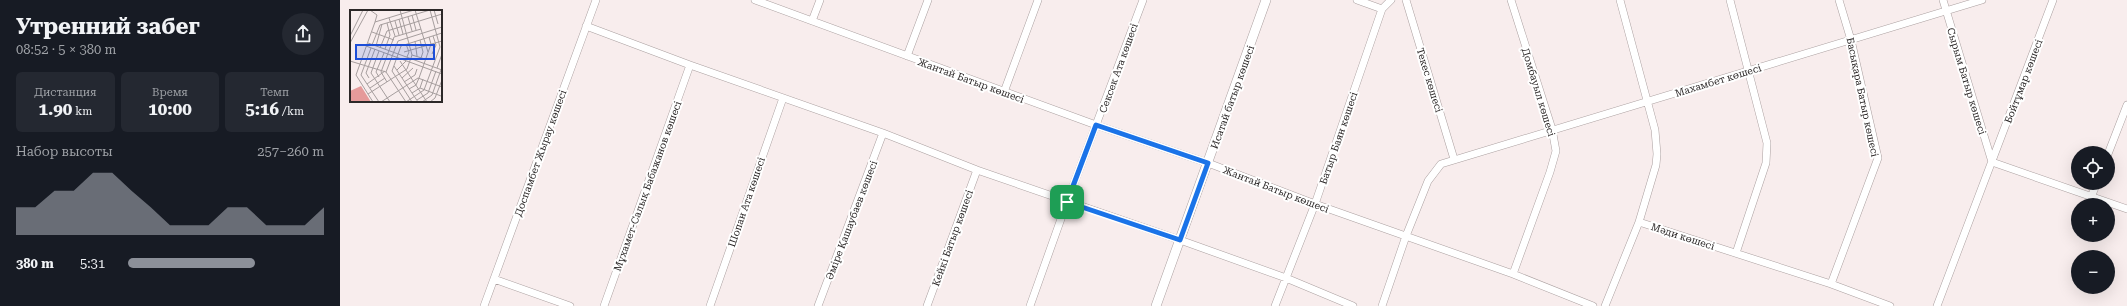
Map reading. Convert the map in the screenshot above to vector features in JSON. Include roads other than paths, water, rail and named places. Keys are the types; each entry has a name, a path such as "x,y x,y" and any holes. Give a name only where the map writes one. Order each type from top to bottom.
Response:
{"street":[{"name":"Доспамбет Жырау көшесі","path":"484,306 596,0"},
{"name":"Жантай Батыр көшесі","path":"755,0 1004,92 1208,163 1315,204 1513,274 1593,306"},
{"path":"812,21 820,0"},
{"path":"907,56 928,0"},
{"path":"1004,92 1038,0"},
{"name":"Сексек Ата көшесі","path":"1030,306 1067,202 1144,0"},
{"name":"Исатай батыр көшесі","path":"1156,306 1266,0"},
{"path":"1357,0 1382,9"},
{"name":"Батыр Баян көшесі","path":"1275,306 1315,204 1382,9 1391,0"},
{"name":"Текес көшесі","path":"1406,0 1454,159"},
{"name":"Домбауыл көшесі","path":"1511,0 1552,130 1556,151 1513,274"},
{"name":"Мәди көшесі","path":"1620,0 1655,130 1657,154 1656,166 1639,222 1831,284 1890,306"},
{"path":"1730,0 1747,71 1764,127 1767,143 1766,163 1736,253"},
{"name":"Басықара Батыр көшесі","path":"1831,284 1878,158 1851,40 1839,0"},
{"name":"Сырым Батыр көшесі","path":"1943,0 1992,162"},
{"name":"Махамбет көшесі","path":"1382,306 1406,236 1428,181 1441,164 1982,0"},
{"name":"Бойтұмар көшесі","path":"1937,306 2053,0"},
{"path":"586,26 690,65 883,133 977,170 1286,278 1353,306"},
{"name":"Мұхамет-Салық Бабажанов көшесі","path":"604,306 690,65"},
{"name":"Шопан Ата көшесі","path":"710,306 783,98"},
{"path":"2111,146 2127,105"},
{"name":"Әміре Қашаубаев көшесі","path":"818,306 883,133"},
{"path":"1992,162 2127,209"},
{"name":"Кейкі Батыр көшесі","path":"927,306 977,170"},
{"path":"2091,197 2094,190"},
{"path":"1605,306 1639,222"},
{"path":"494,279 570,306"}]}
